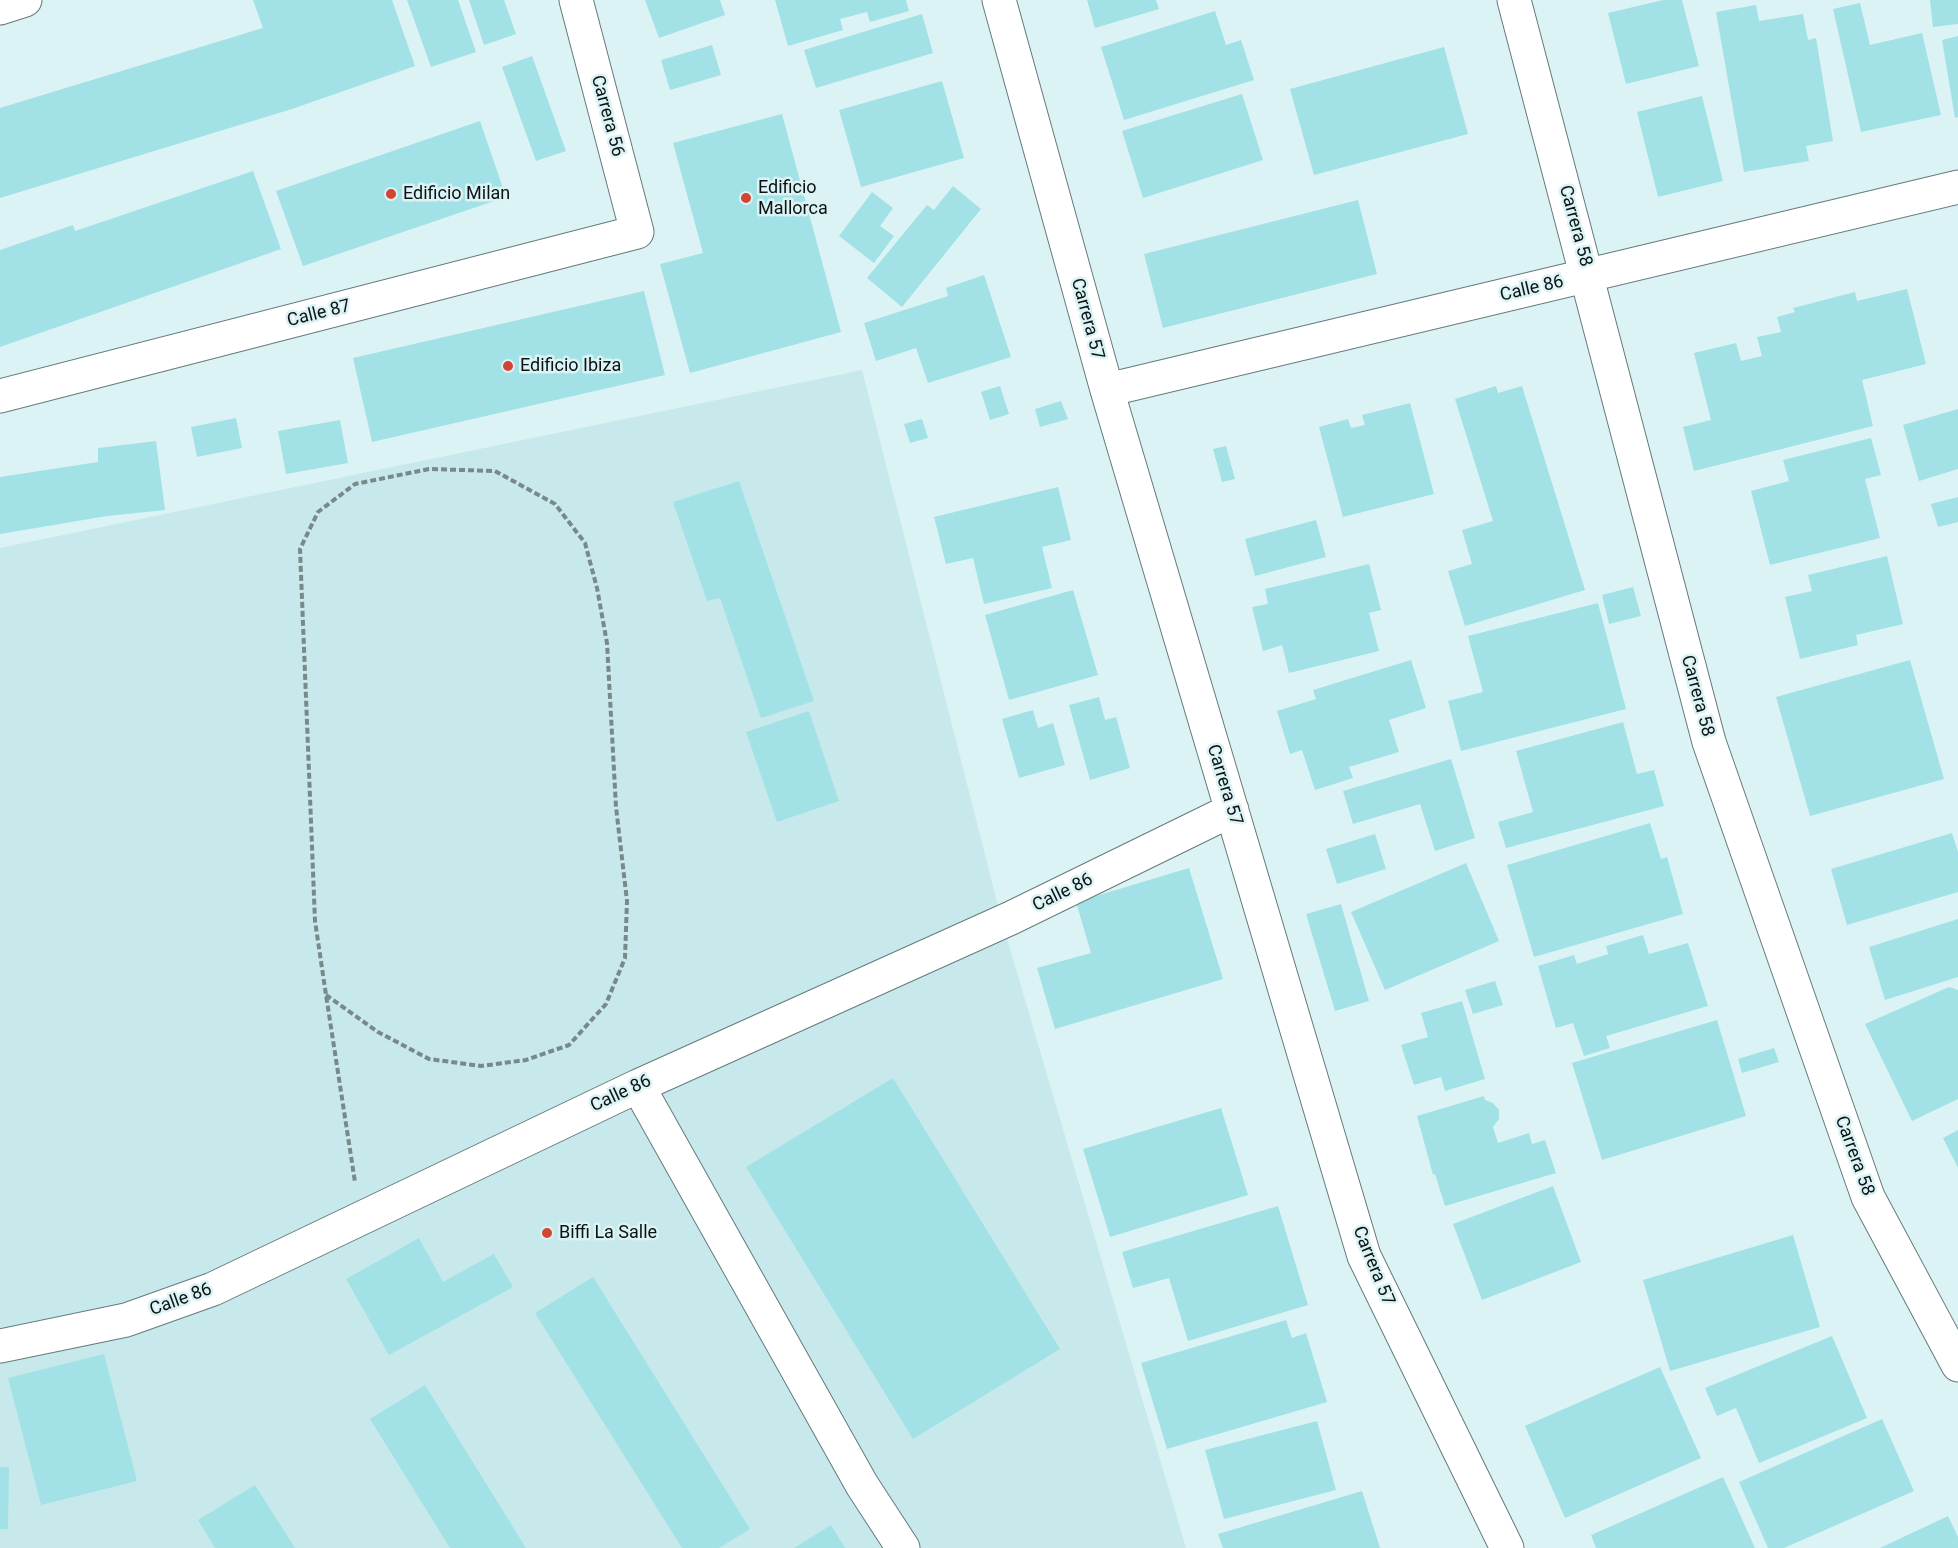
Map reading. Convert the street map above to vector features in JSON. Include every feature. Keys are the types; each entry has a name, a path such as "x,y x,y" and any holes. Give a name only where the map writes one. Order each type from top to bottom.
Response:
{"street":[{"path":"0,8 25,0"},
{"name":"Carrera 56","path":"576,0 637,232"},
{"name":"Carrera 57","path":"999,0 1107,390 1364,1256 1507,1548"},
{"name":"Carrera 58","path":"1514,0 1588,275 1708,742 1868,1197 1958,1365"},
{"name":"Calle 86","path":"1107,390 1958,187"},
{"name":"Calle 87","path":"0,396 637,232"},
{"name":"Calle 86","path":"0,1346 126,1320 213,1289 638,1086 1011,918 1232,810"},
{"path":"638,1086 862,1485 903,1548"}],"path":[{"path":"326,995 378,1032 429,1059 481,1066 526,1060 569,1045 606,1004 625,957 627,901 616,807 607,644 597,588 585,543 555,504 495,471 429,469 355,484 318,512 300,549 315,921 326,995 360,1219"}],"shaded area":[{"name":"Biffi La Salle","path":"862,370 1001,918 1186,1548 0,1548 0,548"}],"building":[{"path":"253,0 392,0 415,66 292,109 0,198 0,108 263,28"},
{"path":"407,0 458,0 476,52 431,67"},
{"path":"469,0 504,0 516,34 484,45"},
{"path":"645,0 720,0 725,15 659,38"},
{"path":"775,0 906,0 909,11 870,22 867,12 840,19 843,30 788,46"},
{"path":"1087,0 1156,0 1159,9 1095,28"},
{"path":"1663,0 1682,0 1699,66 1626,84 1608,13"},
{"path":"1930,0 1958,0 1958,24 1933,27"},
{"path":"1860,3 1870,45 1922,33 1941,115 1861,132 1833,9"},
{"path":"1756,5 1759,21 1803,14 1808,40 1816,38 1833,141 1806,146 1809,161 1744,172 1716,12"},
{"path":"1215,11 1226,45 1241,40 1254,80 1124,120 1101,47"},
{"path":"922,14 933,53 816,88 804,50"},
{"path":"1958,36 1958,117 1955,118 1942,40"},
{"path":"712,45 721,75 670,90 661,60"},
{"path":"1444,47 1468,134 1314,175 1290,89"},
{"path":"532,56 566,151 536,161 502,67"},
{"path":"942,81 964,158 861,187 839,110"},
{"path":"1242,94 1263,160 1143,198 1122,131"},
{"path":"1702,96 1723,181 1658,197 1637,112"},
{"name":"Edificio Mallorca","path":"782,114 841,332 690,373 660,264 703,253 673,143"},
{"name":"Edificio Milan","path":"480,121 506,197 303,266 276,191"},
{"path":"253,171 281,249 0,347 0,250 73,225 75,231"},
{"path":"953,186 981,209 902,307 867,278 927,205 934,210"},
{"path":"872,192 893,208 880,226 894,236 874,263 839,236"},
{"path":"1358,200 1377,274 1163,328 1144,254"},
{"path":"984,275 1011,357 928,383 916,348 876,361 864,323 948,296 946,288"},
{"path":"1907,289 1926,364 1862,380 1873,426 1694,471 1683,427 1711,420 1694,353 1736,343 1741,361 1762,356 1757,337 1781,332 1777,317 1795,312 1793,308 1855,292 1857,301"},
{"name":"Edificio Ibiza","path":"644,291 665,375 372,442 353,358"},
{"path":"1000,386 1009,414 990,420 981,392"},
{"path":"1496,386 1498,393 1522,386 1585,590 1465,626 1448,571 1472,564 1462,530 1493,521 1455,399"},
{"path":"1061,401 1068,419 1040,427 1035,409"},
{"path":"1410,403 1434,494 1343,517 1319,427 1348,419 1351,428 1365,425 1362,415"},
{"path":"1958,409 1958,469 1919,481 1903,425"},
{"path":"236,418 242,448 197,457 191,427"},
{"path":"922,419 928,438 910,443 904,424"},
{"path":"340,420 348,463 286,474 278,431"},
{"path":"1871,438 1881,475 1865,479 1880,538 1770,565 1751,491 1789,481 1783,460"},
{"path":"156,441 165,510 107,516 0,534 0,477 98,462 98,448"},
{"path":"1226,446 1235,479 1222,482 1213,449"},
{"path":"739,481 814,701 761,718 720,598 707,601 673,502"},
{"path":"1058,487 1071,540 1042,547 1052,588 984,604 973,558 946,564 934,517"},
{"path":"1958,497 1958,522 1938,527 1931,504"},
{"path":"1316,520 1326,557 1255,576 1245,539"},
{"path":"1887,556 1903,624 1856,635 1858,645 1800,659 1785,597 1812,591 1808,575"},
{"path":"1369,564 1381,610 1369,613 1379,651 1289,673 1282,645 1263,651 1252,607 1268,604 1265,589"},
{"path":"1633,587 1641,616 1609,624 1602,595"},
{"path":"1073,590 1098,675 1009,700 985,615"},
{"path":"1598,603 1626,709 1461,751 1448,701 1483,692 1468,636"},
{"path":"1411,660 1426,708 1389,720 1399,752 1349,767 1353,778 1315,790 1302,750 1290,754 1277,711 1316,699 1313,690"},
{"path":"1910,660 1944,779 1810,816 1776,697"},
{"path":"1099,697 1105,720 1116,717 1130,768 1090,780 1069,705"},
{"path":"1033,710 1038,728 1053,723 1065,765 1019,778 1002,719"},
{"path":"809,711 839,801 777,822 746,732"},
{"path":"1623,722 1637,774 1654,770 1664,806 1506,848 1498,822 1533,812 1516,751"},
{"path":"1451,759 1475,838 1435,851 1420,804 1353,824 1343,791"},
{"path":"1650,823 1661,859 1667,857 1683,914 1534,957 1507,865"},
{"path":"1952,833 1958,852 1958,892 1847,925 1831,869"},
{"path":"1375,834 1386,869 1337,884 1326,849"},
{"path":"1466,863 1499,941 1385,990 1351,912"},
{"path":"1189,868 1223,979 1055,1029 1037,968 1091,953 1076,902"},
{"path":"1341,904 1369,1001 1335,1011 1306,914"},
{"path":"1958,919 1958,977 1885,1000 1869,947"},
{"path":"1643,935 1649,954 1688,943 1708,1006 1606,1036 1610,1048 1584,1056 1573,1023 1556,1028 1538,966 1574,955 1577,964 1608,954 1606,946"},
{"path":"1495,981 1503,1005 1473,1014 1465,990"},
{"path":"1949,987 1958,990 1958,1099 1912,1121 1865,1024"},
{"path":"1462,1001 1485,1079 1445,1091 1441,1077 1414,1085 1401,1045 1428,1037 1421,1013"},
{"path":"1717,1020 1746,1116 1602,1160 1572,1063"},
{"path":"1774,1048 1779,1062 1742,1073 1738,1059"},
{"path":"893,1078 1060,1349 913,1439 746,1167"},
{"path":"1484,1096 1485,1100 1493,1103 1499,1110 1499,1119 1493,1127 1498,1143 1529,1133 1532,1144 1545,1140 1556,1173 1445,1206 1435,1174 1433,1175 1417,1116"},
{"path":"1221,1108 1248,1195 1110,1237 1083,1149"},
{"path":"1958,1130 1958,1168 1943,1138"},
{"path":"1553,1186 1581,1262 1482,1300 1453,1224"},
{"path":"1278,1206 1308,1305 1188,1341 1169,1278 1133,1288 1122,1252"},
{"path":"1793,1235 1820,1327 1670,1371 1643,1280"},
{"path":"419,1238 443,1282 494,1254 513,1287 389,1355 346,1279"},
{"path":"593,1277 750,1529 719,1548 682,1548 535,1313"},
{"path":"1286,1320 1292,1338 1306,1333 1327,1402 1167,1449 1141,1363"},
{"path":"1832,1336 1867,1418 1759,1463 1736,1408 1717,1416 1705,1388"},
{"path":"104,1354 137,1481 41,1505 8,1378"},
{"path":"1660,1367 1701,1458 1565,1518 1525,1426"},
{"path":"425,1385 526,1548 450,1548 370,1419"},
{"path":"1882,1419 1914,1491 1784,1548 1768,1548 1739,1482"},
{"path":"1317,1421 1336,1490 1224,1519 1205,1450"},
{"path":"0,1467 9,1467 8,1529 0,1529"},
{"path":"1723,1477 1755,1548 1596,1548 1591,1535"},
{"path":"255,1485 295,1548 215,1548 198,1520"},
{"path":"1362,1491 1380,1548 1223,1548 1218,1534"},
{"path":"1948,1516 1958,1537 1958,1548 1880,1548"},
{"path":"831,1525 845,1548 794,1548"}],"place":[{"name":"Edificio Milan","path":"391,194"},
{"name":"Edificio Mallorca","path":"746,198"},
{"name":"Edificio Ibiza","path":"508,366"},
{"name":"Biffi La Salle","path":"547,1233"}]}
